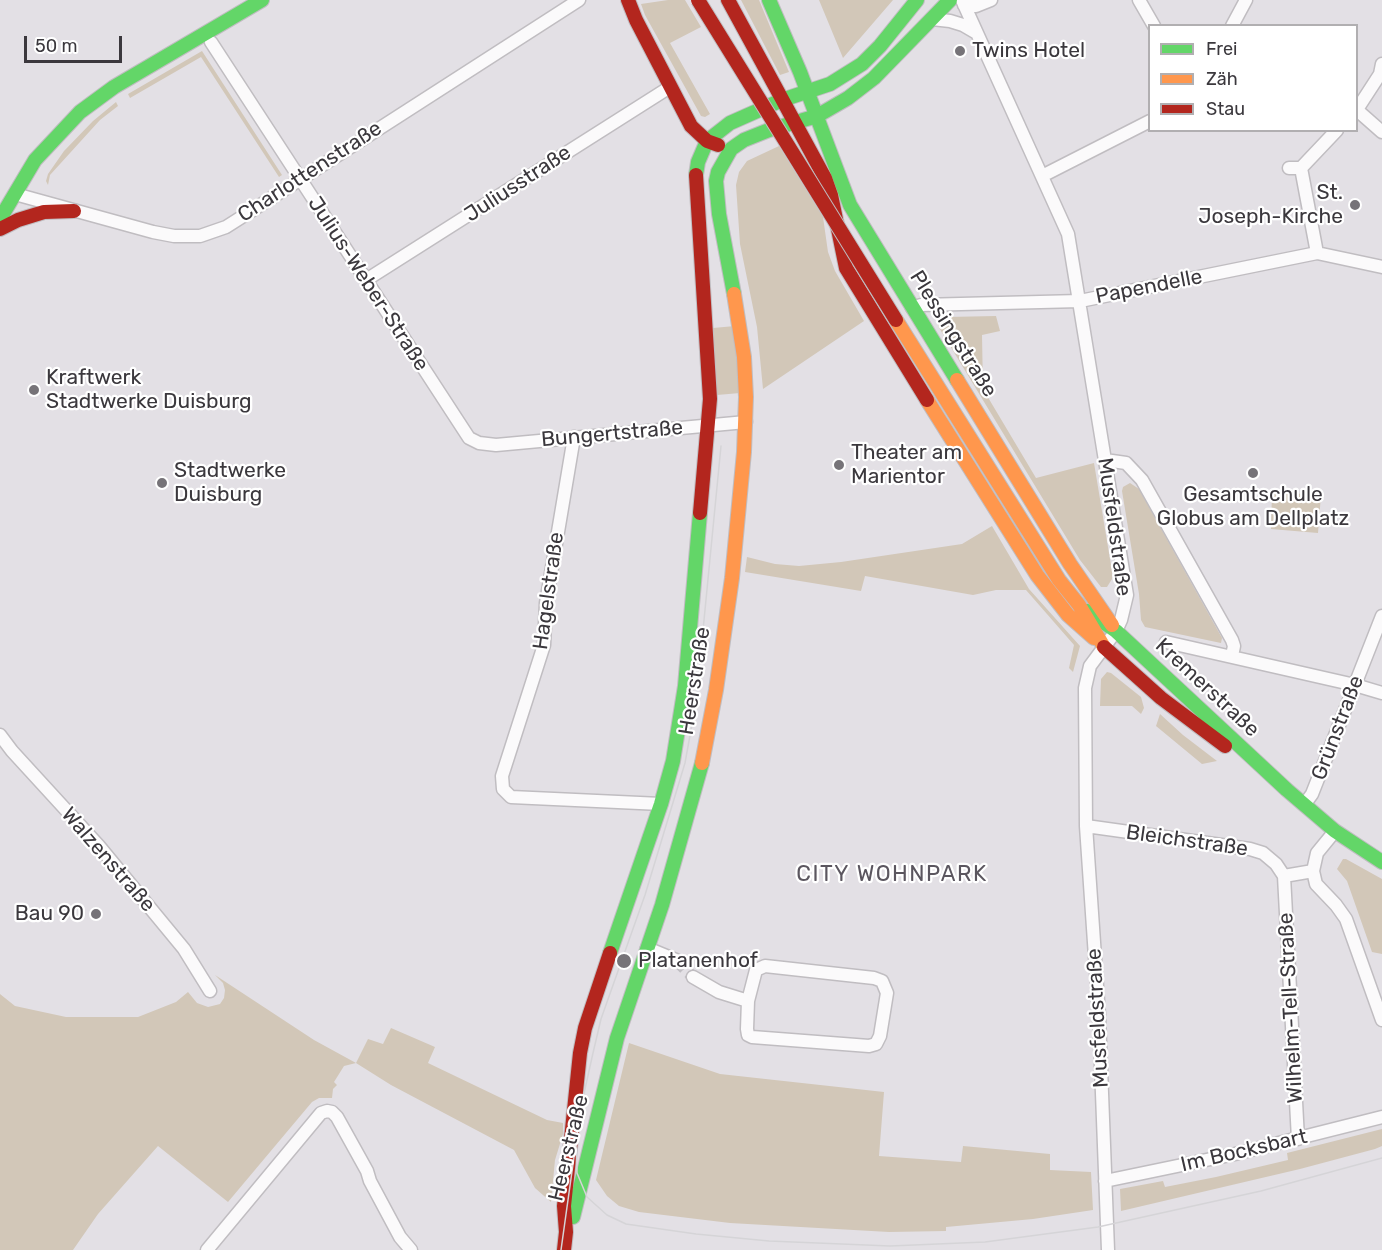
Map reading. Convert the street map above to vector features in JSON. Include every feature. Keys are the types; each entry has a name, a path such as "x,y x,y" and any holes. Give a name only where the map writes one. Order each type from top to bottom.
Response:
{"main road":[{"path":"0,219 35,160 80,112 114,87 262,0"},
{"path":"628,0 691,126 707,141 731,149 744,140 817,116 841,103 874,78 932,20 958,2"},
{"name":"Plessingstraße","path":"699,0 896,320 1059,580 1079,605 1104,647"},
{"path":"728,0 829,189 846,268 1038,575 1068,615 1104,647"},
{"name":"Plessingstraße","path":"770,0 808,91 832,163 850,205 1070,564 1116,631"},
{"path":"707,141 730,123 783,100 830,84 862,64 880,46 917,0"},
{"name":"Heerstraße","path":"564,1250 566,1232 564,1206 580,1053 585,1028 661,804 673,760 685,686 710,425 711,399 696,173 707,141"},
{"name":"Heerstraße","path":"566,1232 572,1221 617,1038 689,815 716,690 732,578 746,422 744,357 735,296 720,224 716,182 721,166 731,149"},
{"path":"0,229 18,220 44,212 74,211"},
{"name":"Plessingstraße","path":"1079,605 1116,631"},
{"name":"Kremerstraße","path":"1116,631 1270,776 1335,831 1380,858"},
{"name":"Kremerstraße","path":"1104,647 1200,729 1270,776"}],"street":[{"name":"Charlottenstraße","path":"15,194 163,234 200,236 226,227 579,0"},
{"path":"958,2 976,6 991,0"},
{"path":"1139,0 1153,24"},
{"path":"1233,24 1246,0"},
{"name":"Musfeldstraße","path":"958,2 975,32 1068,234 1127,595 1121,620 1116,631 1090,666 1085,688 1086,826 1099,1015 1108,1250"},
{"path":"932,20 956,23 975,32"},
{"name":"Julius-Weber-Straße","path":"211,42 469,438 479,443"},
{"path":"1358,109 1380,74 1382,64"},
{"name":"Juliusstraße","path":"366,280 670,87"},
{"path":"1358,112 1382,132"},
{"path":"1042,176 1148,123"},
{"path":"1317,254 1295,168 1335,132"},
{"name":"Papendelle","path":"912,308 921,305 1080,301 1317,254 1382,267"},
{"name":"Bungertstraße","path":"479,443 496,445 746,422"},
{"name":"Hagelstraße","path":"574,437 546,603 544,645 502,776 503,789 512,796 661,804"},
{"path":"1105,460 1126,463 1142,480 1232,640 1234,646 1232,656"},
{"name":"Grünstraße","path":"1304,805 1312,794 1382,616"},
{"path":"1166,642 1382,693"},
{"name":"Walzenstraße","path":"0,735 12,752 99,846 176,940 210,991"},
{"name":"Bleichstraße","path":"1086,826 1250,849 1263,853 1276,864 1284,876"},
{"path":"1335,831 1317,853 1313,871 1316,884 1336,904 1346,919 1382,1020"},
{"path":"1284,876 1313,871"},
{"name":"Wilhelm-Tell-Straße","path":"1284,876 1299,1139"},
{"path":"647,948 676,960"},
{"path":"765,966 874,978 882,981 887,993 880,1036 876,1044 869,1046 752,1037 748,1035 747,1029 748,1001 756,970 765,966"},
{"path":"693,977 719,992 748,1001"},
{"path":"207,1250 321,1113 332,1112 368,1171 370,1181 400,1237 411,1250"},
{"name":"Im Bocksbart","path":"1105,1181 1299,1139 1382,1117"}],"shaded area":[{"path":"685,0 701,27 670,43 710,114 705,117 701,116 641,4"},
{"path":"741,0 759,0 789,72 780,75"},
{"path":"819,0 893,0 843,58"},
{"path":"202,51 282,175 279,177 201,57 130,98 128,94"},
{"path":"116,102 118,106 100,120 50,175 48,185 46,181 48,174 64,151 93,121"},
{"path":"779,146 823,217 828,252 835,271 864,321 763,389 757,327 740,244 736,185 739,172 747,161"},
{"path":"996,316 1000,331 982,335 983,389 1036,478 1094,463 1112,571 1112,579 1107,587 1101,587 1080,560 938,326 938,322 947,317"},
{"path":"735,326 740,393 717,395 713,328"},
{"path":"1130,483 1139,489 1222,638 1221,643 1145,627 1141,620 1139,594 1122,491 1123,487"},
{"path":"1272,492 1321,495 1318,533 1271,529"},
{"path":"992,526 1029,589 1080,646 1073,672 1069,668 1074,645 1026,590 996,590 973,595 865,576 861,591 745,572 747,557 775,564 799,566 841,562 962,544"},
{"path":"1107,672 1141,697 1144,708 1141,714 1132,706 1100,706 1101,679"},
{"path":"1160,714 1217,761 1202,764 1156,726"},
{"path":"1343,859 1382,879 1382,954 1372,952 1347,881 1337,869"},
{"path":"215,975 314,1040 356,1063 344,1066 334,1082 337,1085 333,1089 332,1098 319,1098 312,1102 228,1202 158,1146 98,1214 73,1250 0,1250 0,994 15,1006 66,1017 138,1017 176,1002 188,992 197,1003 208,1007 220,1004 225,990 223,983"},
{"path":"391,1028 435,1047 428,1063 547,1120 563,1123 563,1134 555,1160 551,1202 535,1188 514,1150 391,1085 356,1063 368,1039 383,1044"},
{"path":"629,1043 720,1074 884,1092 879,1156 961,1162 963,1146 1050,1154 1050,1170 1091,1172 1093,1210 1033,1219 946,1227 946,1231 889,1232 730,1223 639,1212 619,1206 607,1196 596,1180"},
{"path":"1382,1129 1382,1146 1375,1149 1121,1211 1120,1189 1163,1181 1165,1187 1216,1177 1288,1160 1287,1153"}],"tunnel":[{"path":"676,960 693,977"}],"tram line":[{"path":"561,1250 581,1107 601,1019 645,895 685,763 696,702 721,446"},
{"path":"576,1143 577,1173 587,1197 607,1215 626,1224 769,1241 890,1246 985,1242 1098,1227 1261,1191 1382,1158"}],"traffic: fast":[{"path":"0,219 35,160 80,112 114,87 262,0"},
{"path":"769,0 800,72 850,205 957,380"},
{"path":"696,175 698,162 707,141 730,123 782,100 830,84 862,64 880,46 917,0"},
{"path":"734,294 719,214 716,181 718,172 731,149 744,140 769,130 817,116 848,98 874,78 950,0"},
{"path":"610,953 661,804 673,761 685,686 700,513"},
{"path":"1087,611 1116,631"},
{"path":"1116,631 1287,790 1335,831 1382,862"},
{"path":"573,1217 617,1038 662,905 702,763"}],"traffic: slow":[{"path":"702,763 716,690 732,578 744,452 746,397 744,357 734,294"},
{"path":"896,320 1059,580 1079,605 1104,647"},
{"path":"957,380 1070,564 1112,625"},
{"path":"927,400 1037,575 1068,615 1094,638"}],"traffic: jam":[{"path":"628,0 691,126 707,141 718,145"},
{"path":"698,0 896,320"},
{"path":"728,0 825,178 831,195 846,268 927,400"},
{"path":"696,175 710,399 700,513"},
{"path":"0,229 18,220 44,212 74,211"},
{"path":"1104,647 1161,698 1225,746"},
{"path":"564,1250 566,1232 564,1206 580,1053 585,1028 610,953"}],"place":[{"name":"Twins Hotel","path":"960,51"},
{"name":"St. Joseph-Kirche","path":"1355,205"},
{"name":"Kraftwerk Stadtwerke Duisburg","path":"34,390"},
{"name":"Theater am Marientor","path":"839,465"},
{"name":"Gesamtschule Globus am Dellplatz","path":"1253,473"},
{"name":"Stadtwerke Duisburg","path":"162,483"},
{"name":"Bau 90","path":"96,914"},
{"name":"Platanenhof","path":"624,961"}],"district":[{"name":"CITY WOHNPARK","path":"892,875"}]}
